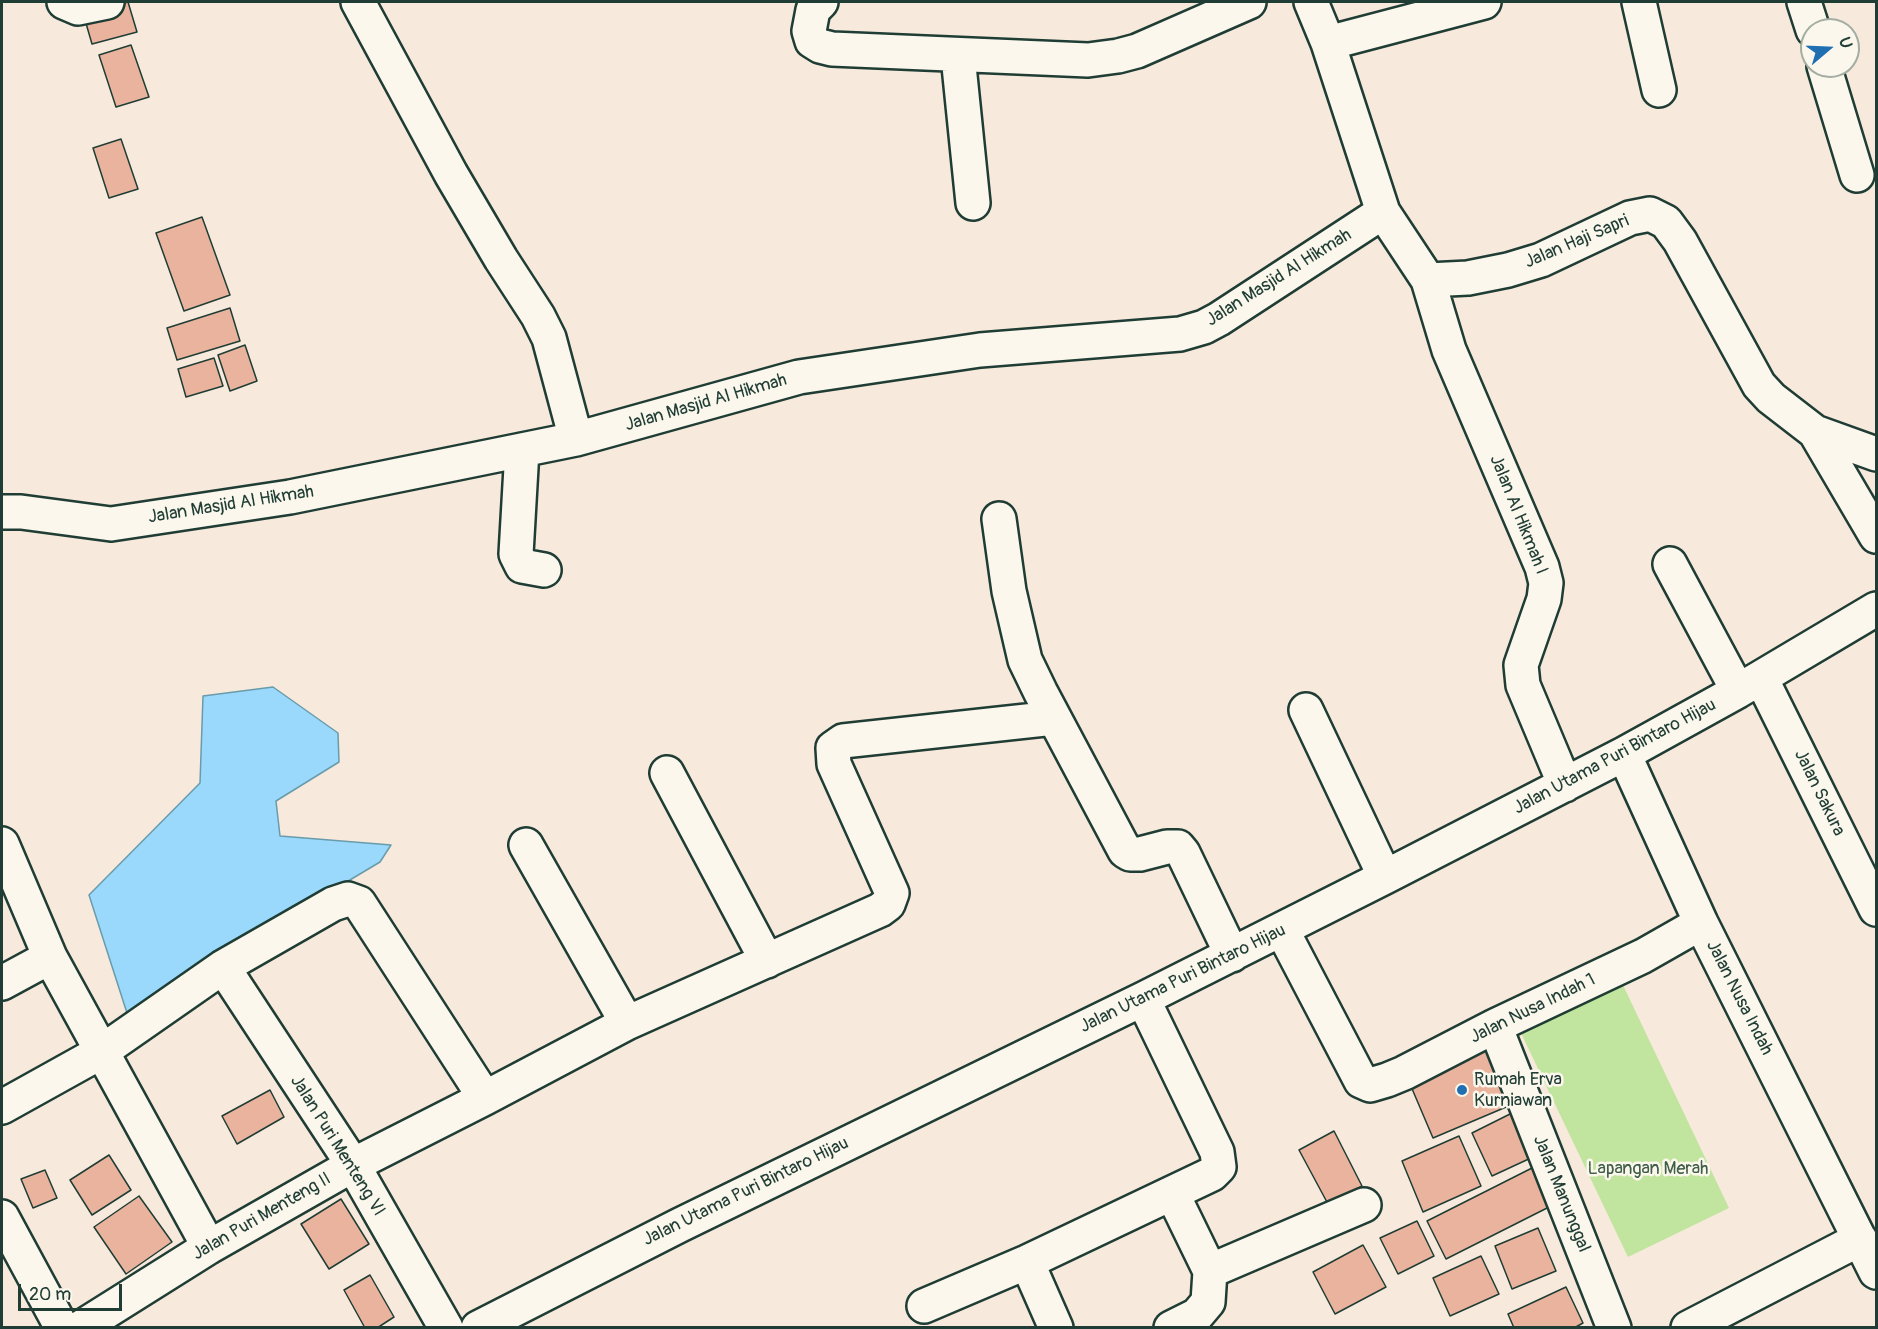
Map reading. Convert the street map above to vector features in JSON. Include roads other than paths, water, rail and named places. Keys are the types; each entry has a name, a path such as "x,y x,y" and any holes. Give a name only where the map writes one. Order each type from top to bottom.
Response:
{"street":[{"path":"64,2 78,8 107,2"},
{"path":"358,2 451,174 501,260 538,316 549,338 576,439"},
{"path":"821,2 813,10 809,31 812,41 832,50 1088,60 1118,56 1152,45 1249,2"},
{"path":"1311,2 1328,43 1383,212 1428,280"},
{"path":"1328,43 1484,2"},
{"path":"1639,2 1659,90"},
{"path":"1804,2 1809,18"},
{"path":"958,56 973,203"},
{"path":"1828,78 1857,176"},
{"name":"Jalan Masjid Al Hikmah","path":"2,512 21,512 111,524 290,497 576,439 800,377 980,350 1180,334 1193,331 1219,319 1383,212"},
{"name":"Jalan Haji Sapri","path":"1428,280 1468,278 1508,270 1541,260 1630,218 1650,214 1666,222 1680,241 1759,385 1771,398 1815,432 1875,449"},
{"name":"Jalan Al Hikmah I","path":"1428,280 1449,350 1542,567 1546,583 1544,599 1521,665 1523,685 1565,785"},
{"path":"1815,432 1876,536"},
{"path":"522,450 516,554 522,566 544,570"},
{"path":"999,519 1009,591 1025,660 1125,851 1130,854 1140,854 1167,847 1178,847 1232,955"},
{"name":"Jalan Sakura","path":"1670,564 1750,685 1876,909"},
{"name":"Jalan Utama Puri Bintaro Hijau","path":"478,1328 680,1225 1232,955 1565,785 1750,685 1876,609"},
{"path":"1306,710 1385,877"},
{"name":"Jalan Puri Menteng II","path":"80,1328 209,1247 353,1165 627,1023 768,962 880,910 888,904 892,893 834,764 833,748 843,741 1054,718"},
{"name":"Jalan Nusa Indah","path":"1624,754 1701,923 1871,1257 1728,1318 1688,1328"},
{"path":"667,773 768,962"},
{"path":"2,844 50,957 209,1247"},
{"path":"526,845 627,1023"},
{"path":"2,1107 101,1052 223,967 333,904 348,899 359,903 485,1098"},
{"name":"Jalan Nusa Indah 1","path":"1282,930 1361,1081 1370,1084 1387,1080 1643,956 1701,923"},
{"path":"2,983 50,957"},
{"name":"Jalan Puri Menteng VI","path":"223,967 353,1165 446,1328"},
{"path":"924,1306 1027,1262 1212,1174 1219,1167 1217,1152 1143,999"},
{"name":"Jalan Manunggal","path":"1495,1026 1614,1328"},
{"path":"1171,1328 1197,1315 1208,1302 1210,1271 1172,1193"},
{"path":"1210,1271 1364,1205"},
{"path":"2,1217 62,1328"},
{"path":"1027,1262 1056,1328"}],"water":[{"path":"273,687 338,733 339,762 276,801 280,836 391,845 380,862 127,1013 89,895 200,783 203,696"}],"place":[{"name":"Rumah Erva Kurniawan","path":"1462,1090"}],"park label":[{"name":"Lapangan Merah","path":"1648,1169"}]}
